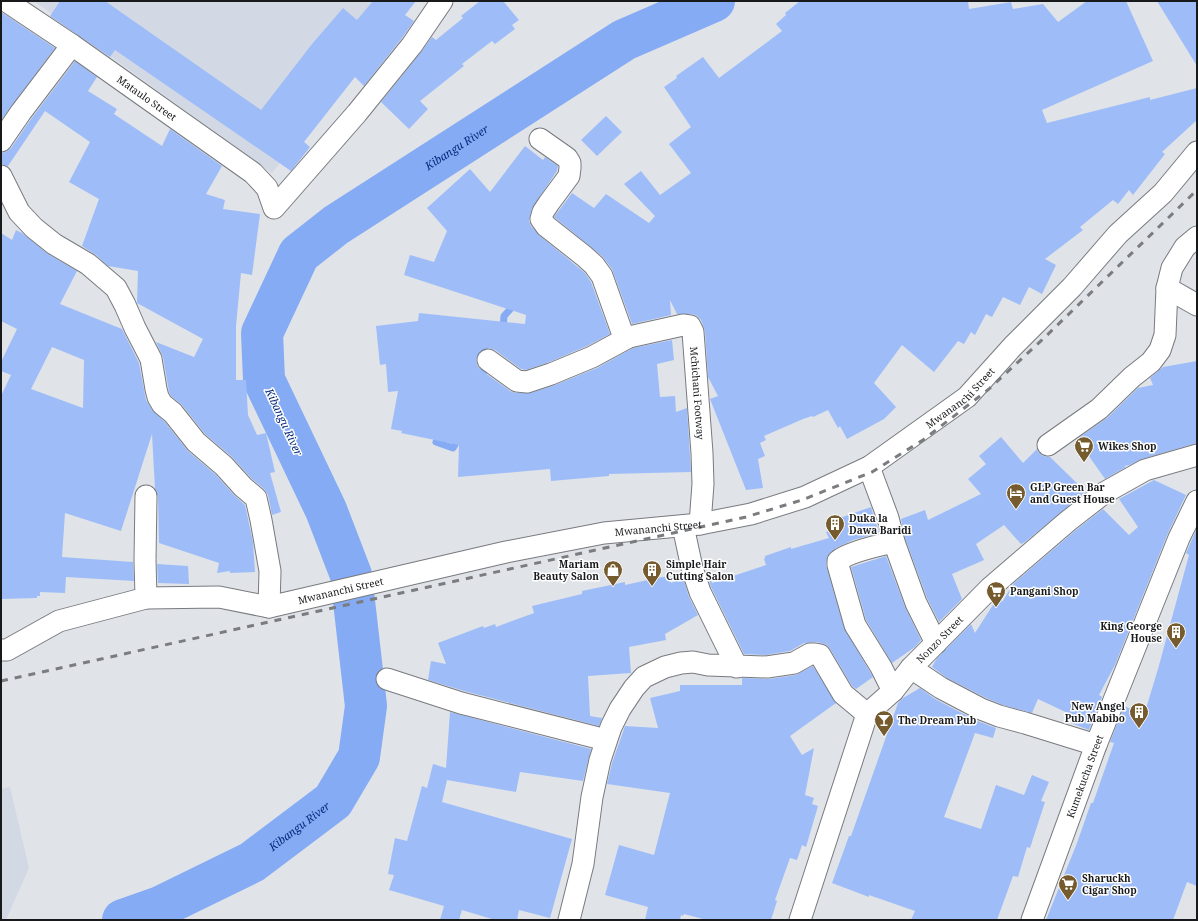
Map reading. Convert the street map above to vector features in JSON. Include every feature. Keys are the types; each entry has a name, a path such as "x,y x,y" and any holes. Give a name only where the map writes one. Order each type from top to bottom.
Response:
{"street":[{"name":"Mataulo Street","path":"6,1 253,173 267,188 274,208 357,113 412,45 442,1"},
{"path":"1,141 20,112 72,46"},
{"path":"540,139 567,158 570,163 569,176 543,212 541,219 546,226 594,265 602,276 620,330 623,335 629,337"},
{"name":"Mwananchi Street","path":"1,650 7,650 59,620 146,598 219,596 269,607 506,552 604,533 691,525 751,514 805,497 869,467 967,397 1013,346 1072,287 1118,234 1163,193 1197,152"},
{"path":"1,176 19,212 34,228 54,244 88,264 116,288 126,305 135,328 151,359 156,389 162,404 173,413 196,442 224,466 243,487 256,498 270,571 269,607"},
{"path":"1048,445 1099,409 1132,377 1151,362 1160,350 1165,335 1167,288 1172,268 1186,247 1197,237"},
{"path":"1167,288 1197,305"},
{"name":"Mchichani Footway","path":"488,360 517,381 527,382 544,377 592,357 629,337 683,324 690,326 693,332 702,446 703,484 691,525"},
{"name":"Nonzo Street","path":"867,714 893,692 911,668 990,588 1068,521 1104,493 1145,470 1197,455"},
{"path":"869,467 888,518 894,542 916,603 936,643"},
{"path":"146,496 146,598"},
{"name":"Kumekucha Street","path":"1032,920 1096,745 1179,538 1197,501"},
{"path":"691,525 692,568 700,592 737,667"},
{"path":"893,692 881,667 854,625 838,561 852,554 894,542"},
{"path":"569,920 583,864 592,797 606,740 620,709 634,688 644,677 665,667 681,663 692,662 708,665 737,667 767,667 794,663 810,654 818,654 843,694 867,714 800,920"},
{"path":"911,668 941,688 981,709 999,716 1096,745"},
{"path":"387,679 461,703 606,740"}],"shaded area":[{"path":"34,1 410,1 272,173"},
{"path":"10,787 29,868 6,920 1,920 1,789"}],"building":[{"path":"60,1 105,1 261,110 312,44 343,8 357,20 373,1 416,1 405,15 414,21 402,38 364,86 355,77 304,142 310,147 291,171 115,50 110,57 50,16"},
{"path":"480,1 503,1 519,20 512,25 515,29 495,44 492,41 462,64 464,66 420,101 428,109 409,129 381,102 432,37 436,40 463,18 461,16"},
{"path":"800,1 968,1 969,9 1011,2 1013,9 1043,4 1058,22 1087,1 1126,1 1153,61 1042,110 1047,123 1150,97 1150,100 1197,88 1197,120 1162,152 1165,154 1133,195 1129,190 1118,204 1113,200 1080,227 1083,230 1045,259 1056,265 1042,294 1029,287 1020,305 1003,297 992,317 986,314 975,335 971,332 964,344 958,341 934,372 902,345 874,383 896,407 884,419 847,439 840,426 838,428 828,410 764,436 766,440 760,443 765,456 758,459 763,488 746,490 710,399 718,396 708,377 705,331 701,320 692,314 677,314 670,300 671,315 632,324 612,269 602,256 554,217 572,193 594,208 606,194 649,223 655,216 624,184 641,171 660,195 691,173 669,144 691,127 664,87 677,78 676,76 703,57 719,78 782,31 776,24 786,15 785,13"},
{"path":"1157,1 1197,1 1197,66"},
{"path":"1,12 55,48 1,120"},
{"path":"75,61 97,77 88,91 117,109 114,114 162,146 170,129 222,166 206,194 225,200 223,209 260,214 252,275 241,273 236,326 236,380 246,380 248,415 257,435 266,433 275,472 270,473 281,512 272,515 268,495 264,489 251,478 232,457 205,434 182,405 171,396 169,392 163,357 156,342 194,357 203,339 137,303 138,271 108,266 96,255 82,246 99,199 69,182 90,142 45,111 8,166 1,164 1,153 6,152 11,148"},
{"path":"606,116 622,132 597,156 581,140"},
{"path":"525,146 543,160 545,157 558,166 557,171 532,208 529,221 531,226 539,235 585,273 591,282 610,334 587,346 526,370 521,369 495,350 489,348 483,349 478,353 476,359 477,365 481,370 510,391 516,393 530,393 555,385 597,368 633,348 672,340 674,360 657,364 660,397 675,396 676,412 687,408 691,472 609,474 609,476 551,481 550,469 458,477 459,445 401,433 402,431 391,429 398,391 388,392 386,364 380,365 376,326 418,321 419,313 525,324 526,315 404,275 410,255 434,262 447,231 427,208 470,169 490,192"},
{"path":"16,230 48,254 77,271 60,304 122,329 139,363 146,400 152,410 164,421 188,451 216,475 245,505 253,542 255,572 230,573 230,571 217,573 219,563 159,543 158,496 155,489 152,434 121,531 65,513 62,557 133,562 134,581 66,577 65,593 40,592 40,596 37,596 37,598 1,599 1,396 11,375 1,371 1,362 17,329 1,321 1,233 12,240","holes":["52,347 84,360 83,408 31,389"]},
{"path":"1197,361 1197,443 1142,459 1130,465 1124,466 1126,467 1105,479 1077,439 1107,418 1138,388 1153,385 1150,378 1163,367"},
{"path":"1001,437 1023,463 1037,449 1043,456 1050,457 1086,492 1021,544 1004,525 976,544 984,560 952,574 962,599 939,622 927,598 905,538 901,519 925,510 928,520 981,494 968,479 986,464 979,456"},
{"path":"1154,480 1186,495 1168,533 1115,665 1099,695 1102,697 1089,730 1071,723 1074,716 1038,699 1032,713 1003,705 947,678 932,667 937,658 971,624 975,633 998,597 1000,596 1002,602 1014,583 1103,509 1129,535 1138,527 1119,499"},
{"path":"871,507 879,533 853,540 836,548 828,555 826,565 844,628 873,677 856,689 852,686 827,645 817,642 804,643 790,651 766,655 744,654 711,587 707,574 709,574 712,583 766,565 764,559 765,556 791,547 791,549 829,538 826,532 837,528 834,520"},
{"path":"1197,528 1197,886 1187,882 1173,920 1046,920 1077,843 1091,803 1093,803 1114,743 1110,742 1124,706 1144,715 1189,555 1186,553"},
{"path":"886,556 905,607 921,640 915,647 892,663 866,620 851,567"},
{"path":"157,564 188,566 189,584 158,583"},
{"path":"670,576 671,583 683,578 689,597 698,615 665,634 666,640 629,647 631,673 588,676 590,716 602,718 599,726 464,691 428,680 431,661 446,664 438,643 483,626 484,628 495,624 496,627 534,613 532,606 582,594 582,591 625,582 625,585"},
{"path":"813,666 836,703 790,736 802,755 814,748 805,795 814,798 812,804 818,806 806,847 802,845 797,860 790,858 775,900 777,901 771,920 707,920 684,914 683,916 681,915 680,920 645,920 648,907 605,895 619,845 654,855 670,793 607,784 612,763 625,726 658,728 650,698 680,691 680,685 742,685 742,678 769,679 796,675"},
{"path":"920,688 935,699 975,720 996,728 993,738 975,733 944,817 981,829 996,785 1024,795 1032,775 1049,782 1041,801 1045,802 1030,848 1027,847 1018,877 1013,876 997,920 911,920 915,911 869,895 869,897 832,883 849,836 851,836 898,703 903,698"},
{"path":"450,712 591,749 583,781 520,772 516,792 447,780 442,802 572,839 550,918 519,910 517,920 495,920 462,910 459,920 440,920 444,906 389,890 394,875 388,874 395,838 407,841 422,786 427,788 433,764 446,768"}],"waterway":[{"name":"Kibangu River","path":"123,920 160,907 252,862 333,801 359,757 366,706 351,575 326,510 264,380 262,333 299,254 336,225 624,40 714,1"},
{"path":"501,330 503,329 504,316 515,304"},
{"path":"482,380 485,362 479,356 485,347 485,342 487,343"},
{"path":"436,442 453,448 460,436"}],"railway":[{"path":"1,681 746,517 802,500 872,472 923,440 989,389 1043,339 1197,190"}],"place":[{"name":"Wikes Shop","path":"1084,463"},
{"name":"GLP Green Bar and Guest House","path":"1016,510"},
{"name":"Duka la Dawa Baridi","path":"835,541"},
{"name":"Mariam Beauty Salon","path":"613,587"},
{"name":"Simple Hair Cutting Salon","path":"652,587"},
{"name":"Pangani Shop","path":"996,608"},
{"name":"King George House","path":"1176,649"},
{"name":"New Angel Pub Mabibo","path":"1139,729"},
{"name":"The Dream Pub","path":"884,737"},
{"name":"Sharuckh Cigar Shop","path":"1068,901"}]}
